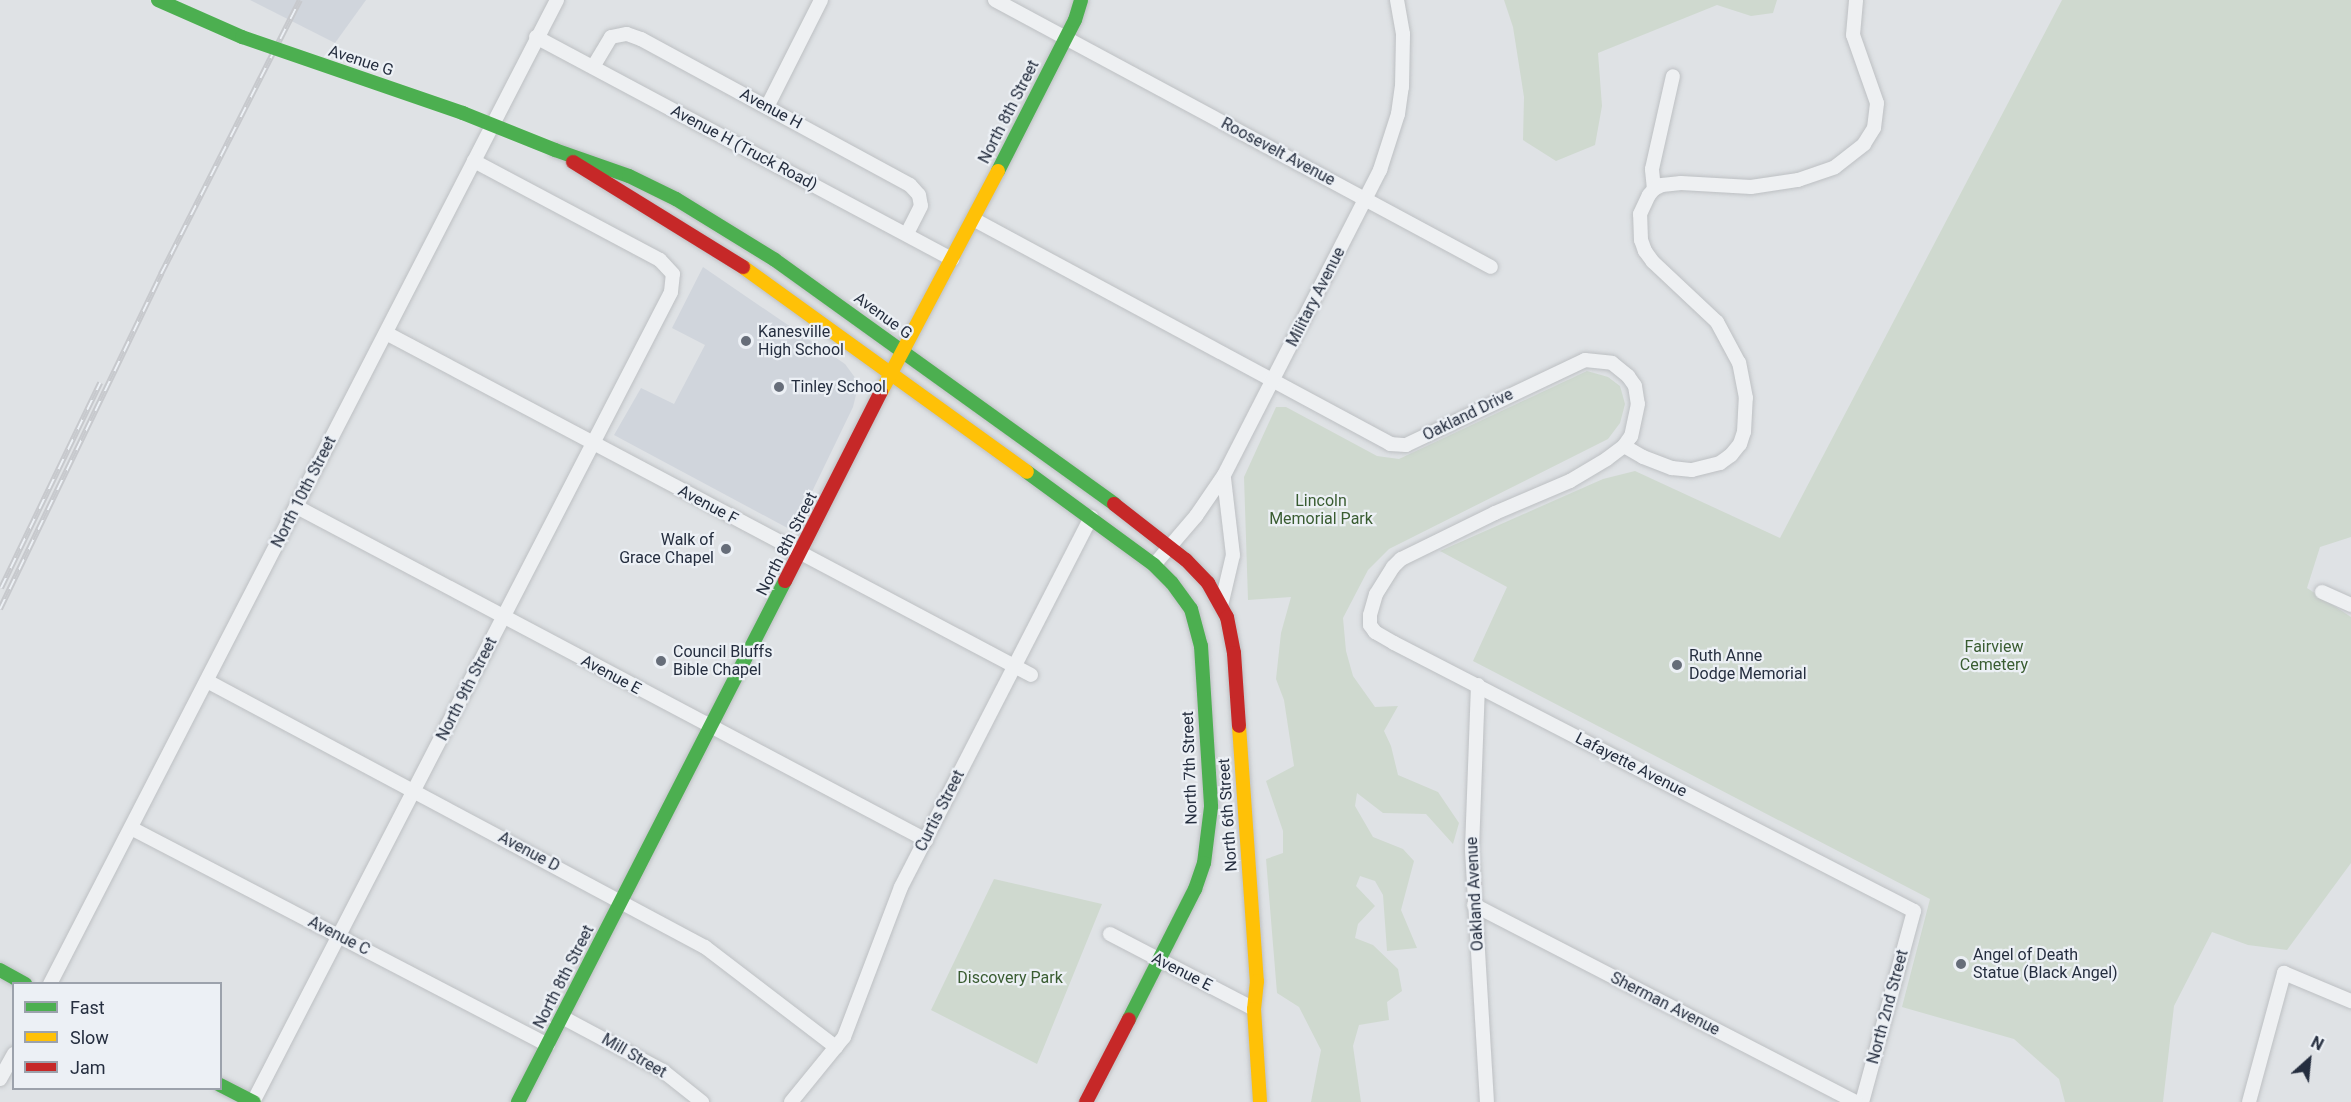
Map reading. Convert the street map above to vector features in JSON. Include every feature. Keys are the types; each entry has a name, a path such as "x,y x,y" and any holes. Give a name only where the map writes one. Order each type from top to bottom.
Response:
{"street":[{"name":"Avenue G","path":"158,0 242,37 463,113 555,150 629,176 676,199 775,260 1088,484 1170,547"},
{"name":"North 10th Street","path":"51,982 556,0"},
{"path":"767,107 821,0"},
{"name":"Roosevelt Avenue","path":"995,0 1491,267"},
{"name":"North 8th Street","path":"518,1102 801,554 891,372 973,219 1065,38 1081,0"},
{"name":"Military Avenue","path":"1154,565 1197,516 1224,475 1366,200 1389,147 1401,94 1404,50 1397,0"},
{"path":"1654,189 1681,183 1769,185 1819,174 1835,167 1852,155 1874,128 1878,114 1875,91 1853,35 1856,0"},
{"name":"Avenue H","path":"592,67 611,37 621,34 633,35 910,185 919,195 921,206 907,234"},
{"name":"Avenue H (Truck Road)","path":"536,38 952,259"},
{"path":"1624,446 1643,457 1672,468 1706,468 1720,463 1736,450 1744,432 1744,379 1727,336 1717,322 1653,262 1645,251 1639,228 1640,214 1654,189 1652,169 1673,76"},
{"name":"Avenue G","path":"555,150 741,266 891,372 1154,565"},
{"name":"North 9th Street","path":"253,1102 671,292 673,274 660,260 474,161"},
{"name":"Oakland Drive","path":"973,219 1273,381 1397,445 1406,445 1573,364 1585,360 1612,363 1628,376 1637,396 1636,421 1631,436 1624,446"},
{"name":"Avenue F","path":"386,333 1031,675"},
{"name":"Lafayette Avenue","path":"1624,446 1570,481 1495,513 1401,559 1393,567 1373,604 1370,615 1375,632 1914,912"},
{"path":"1221,606 1233,555 1231,522 1223,488 1224,475"},
{"name":"Avenue E","path":"297,507 926,840"},
{"name":"Curtis Street","path":"791,1102 836,1047 850,1025 889,917 1013,666 1091,517"},
{"name":"North 6th Street","path":"1170,547 1197,570 1221,606 1232,634 1257,981 1254,1009 1260,1102"},
{"name":"North 7th Street","path":"1086,1102 1200,874 1208,843 1211,807 1199,633 1184,597 1154,565"},
{"path":"2322,592 2351,604"},
{"name":"Avenue D","path":"207,681 705,946 836,1047"},
{"name":"Oakland Avenue","path":"1478,685 1472,823 1474,905 1487,1102"},
{"name":"Avenue C","path":"131,828 548,1045"},
{"name":"Sherman Avenue","path":"1474,905 1855,1102"},
{"name":"North 2nd Street","path":"1862,1102 1914,912"},
{"name":"Avenue E","path":"1110,934 1254,1009"},
{"path":"0,970 21,982"},
{"path":"2249,1102 2284,973 2351,1001"},
{"name":"Mill Street","path":"562,1017 655,1066 702,1102"},
{"path":"0,1079 12,1058"},
{"path":"222,1086 253,1102"}],"shaded area":[{"path":"250,0 366,0 335,43"},
{"path":"703,267 845,364 859,383 853,407 793,531 614,435 641,388 674,404 705,345 672,328"}],"green space":[{"path":"1504,0 1777,0 1773,13 1751,16 1717,5 1598,53 1602,106 1595,145 1556,161 1523,140 1524,97 1513,27"},
{"name":"Fairview Cemetery","path":"2062,0 2351,0 2351,537 2320,547 2307,588 2351,617 2351,863 2287,950 2248,945 2212,932 2174,1006 2163,1102 2065,1102 2059,1079 2014,1039 1902,1007 1930,899 1473,661 1507,587 1440,551 1603,479 1635,471 1780,538"},
{"name":"Lincoln Memorial Park","path":"1587,371 1608,377 1620,386 1625,404 1620,423 1608,439 1389,549 1368,570 1343,618 1346,651 1353,676 1375,707 1398,706 1384,731 1391,746 1398,775 1438,792 1459,823 1453,844 1426,814 1383,813 1357,793 1355,806 1373,837 1403,849 1414,861 1401,910 1417,948 1387,951 1383,895 1375,881 1360,876 1356,886 1375,906 1358,924 1355,938 1373,945 1398,969 1402,991 1387,1002 1389,1020 1359,1025 1353,1046 1361,1102 1311,1102 1321,1050 1299,1007 1277,993 1266,859 1283,853 1283,831 1266,781 1294,766 1284,700 1276,679 1281,633 1291,597 1248,600 1244,477 1276,407 1286,407 1377,456 1399,459"},
{"name":"Discovery Park","path":"994,879 1102,904 1037,1064 931,1010"}],"railway":[{"path":"0,609 161,274 300,0"},
{"path":"1,588 100,383"}],"traffic: fast":[{"path":"158,0 242,37 463,113 555,150"},
{"path":"998,171 1075,20 1081,0"},
{"path":"555,150 629,176 676,199 775,260 1114,504"},
{"path":"1027,472 1154,565 1172,583 1191,609 1201,646 1211,807 1204,863 1195,889 1129,1019"},
{"path":"518,1102 785,581"},
{"path":"0,970 21,982"},
{"path":"222,1086 254,1102"}],"traffic: slow":[{"path":"881,392 998,171"},
{"path":"743,267 1027,472"},
{"path":"1239,726 1257,981 1254,1009 1260,1102"}],"traffic: jam":[{"path":"573,162 743,267"},
{"path":"785,581 881,392"},
{"path":"1114,504 1186,560 1208,583 1227,617 1234,653 1239,726"},
{"path":"1086,1102 1129,1019"}],"place":[{"name":"Kanesville High School","path":"746,341"},
{"name":"Tinley School","path":"779,387"},
{"name":"Walk of Grace Chapel","path":"726,549"},
{"name":"Council Bluffs Bible Chapel","path":"661,661"},
{"name":"Ruth Anne Dodge Memorial","path":"1677,665"},
{"name":"Angel of Death Statue (Black Angel)","path":"1961,964"}]}
